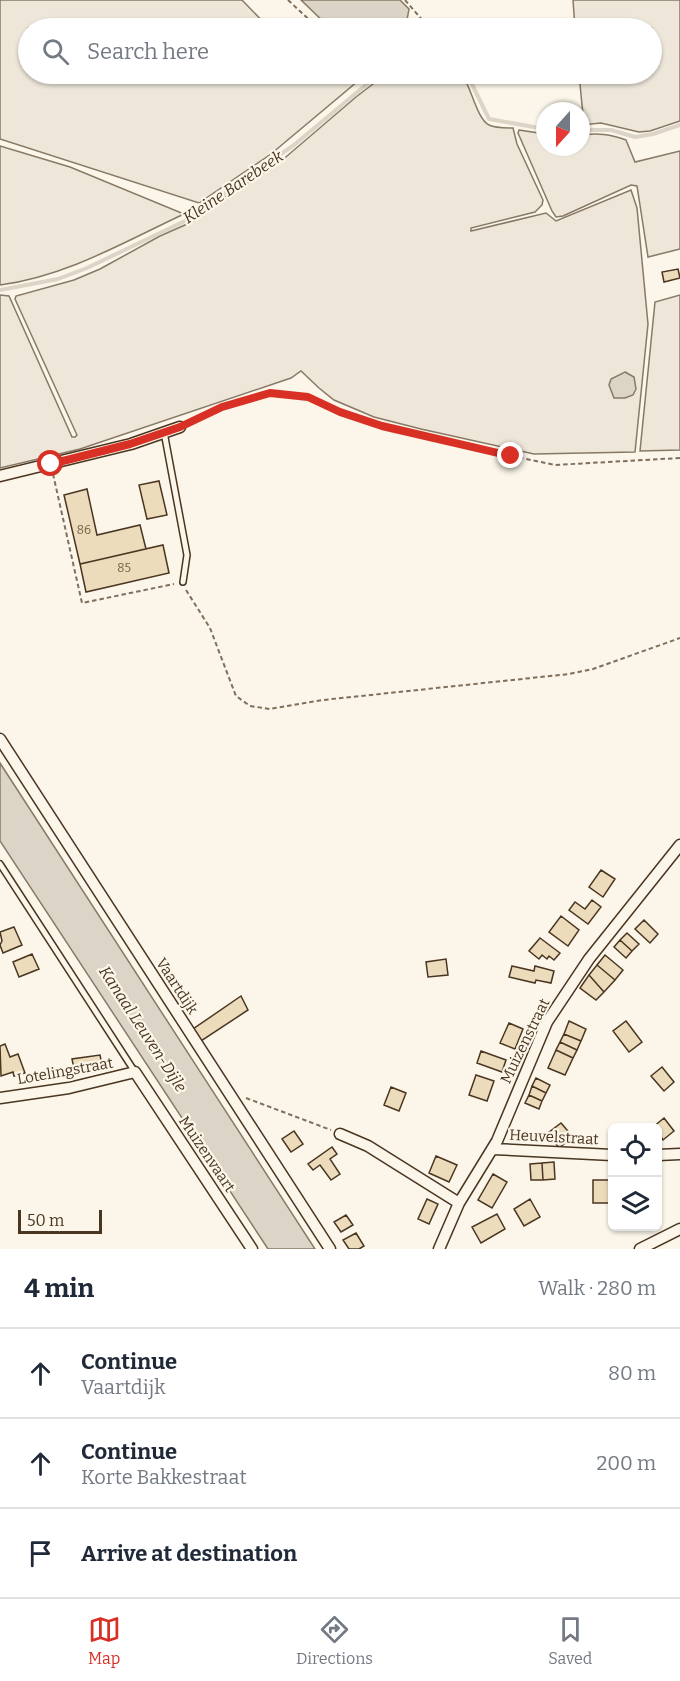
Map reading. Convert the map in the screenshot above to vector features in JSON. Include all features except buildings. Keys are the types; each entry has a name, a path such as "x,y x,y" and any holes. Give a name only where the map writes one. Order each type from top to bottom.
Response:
{"street":[{"path":"0,476 130,444 180,427"},
{"name":"Vaartdijk","path":"0,739 330,1249"},
{"name":"Muizenstraat","path":"439,1249 459,1203 493,1149 547,1023 589,959 680,845"},
{"name":"Lotelingstraat","path":"0,1098 69,1088 135,1072"},
{"name":"Muizenvaart","path":"135,1072 252,1249"},
{"path":"340,1134 368,1146 459,1203"},
{"name":"Heuvelstraat","path":"493,1149 608,1155"},
{"path":"662,1155 680,1155"},
{"path":"640,1249 680,1229"}],"lane":[{"path":"164,432 187,555 183,582"},
{"name":"Muizenvaart","path":"0,864 135,1072"}],"path":[{"path":"288,0 307,18"},
{"path":"405,0 421,18"},
{"path":"180,427 222,407 270,393 308,397 340,412 382,426 555,465 680,458"},
{"path":"51,464 82,603 183,582 210,628 236,696 250,706 270,709 323,700 569,674 593,669 680,638"},
{"path":"227,1090 340,1134"}],"shaded area":[{"path":"0,0 242,0 259,18 18,18 18,84 354,84 271,154 199,203 0,139"},
{"path":"573,0 680,0 680,121 650,131 639,132 601,123 590,124 590,102 582,102 580,84 662,84 662,18 574,18"},
{"path":"373,84 467,84 485,122 494,127 513,128 517,144 543,200 542,205 535,212 471,228 471,231 546,213 556,221 631,190 637,208 648,324 635,452 534,454 421,429 374,417 334,400 301,371 291,378 80,449 0,468 0,295 9,296 72,437 75,437 77,435 15,299 16,296 74,280 194,221 219,201 280,162"},
{"path":"519,130 536,133 536,156 590,156 590,134 598,134 626,140 635,162 680,151 680,249 648,257 637,186 631,185 563,216 556,217 518,133"},
{"path":"0,146 70,167 184,214 72,266 25,281 0,285"},
{"path":"680,295 680,450 640,451 655,302"}],"water":[{"path":"301,0 400,0 409,9 407,18 320,18"},
{"path":"625,372 634,377 636,389 633,395 614,398 609,385 611,379"},
{"name":"Kanaal Leuven-Dijle","path":"0,763 315,1249 268,1249 0,841"}],"waterway":[{"name":"Kleine Barebeek","path":"0,290 58,279 87,268 185,221 294,145 367,84"},
{"name":"Kleine Barebeek","path":"472,84 489,119 536,127"},
{"name":"Kleine Barebeek","path":"590,130 611,130 635,137 680,125"}],"route":[{"path":"51,464 130,444 180,427 222,407 270,393 308,397 340,412 382,426 511,456"}]}
